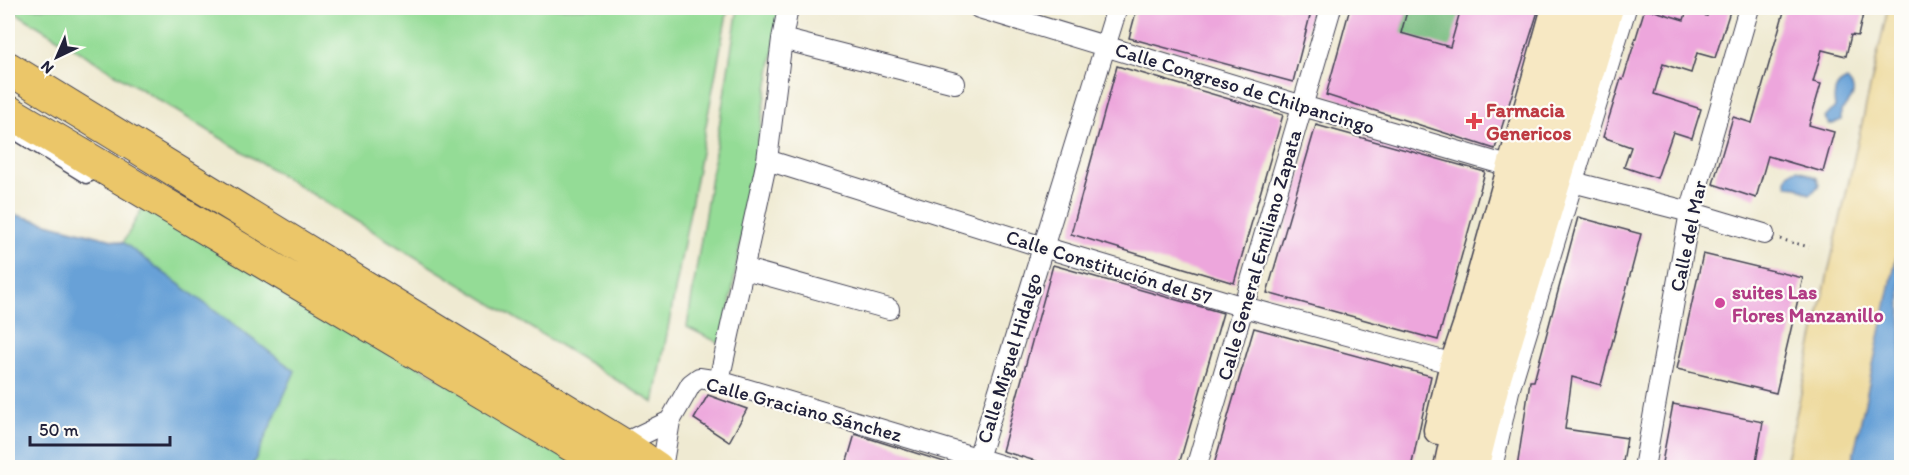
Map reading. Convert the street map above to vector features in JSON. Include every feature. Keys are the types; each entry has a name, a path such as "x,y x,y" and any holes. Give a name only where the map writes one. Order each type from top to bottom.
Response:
{"main road":[{"path":"8,68 616,456"},
{"path":"8,111 107,170 616,456 657,468"}],"street":[{"path":"719,381 745,269 766,160 788,8"},
{"name":"Calle Congreso de Chilpancingo","path":"979,8 1512,167"},
{"name":"Calle Miguel Hidalgo","path":"976,463 1117,8"},
{"name":"Calle General Emiliano Zapata","path":"1196,468 1331,8"},
{"path":"1429,468 1454,364 1468,323 1556,8"},
{"path":"1448,468 1456,430 1584,8"},
{"path":"1492,468 1509,391 1609,8"},
{"path":"1474,468 1495,384 1626,8"},
{"name":"Calle del Mar","path":"1644,468 1690,212 1749,8"},
{"path":"782,39 955,83"},
{"name":"Calle Constitución del 57","path":"766,160 1042,247 1244,307 1454,364"},
{"path":"1565,180 1690,212 1764,234"},
{"path":"745,269 889,309"},
{"name":"Calle Graciano Sánchez","path":"670,421 691,384 699,378 719,381 976,463 1010,468"},
{"path":"616,456 670,421"},
{"path":"662,468 670,421"}],"lane":[{"path":"8,130 86,178 107,170"}],"path":[{"path":"1764,234 1809,247"}],"green space":[{"path":"8,8 728,8 654,403"},
{"path":"738,8 781,8 723,345 687,327"},
{"path":"1408,8 1479,8 1470,40 1447,60 1422,39 1390,43 1404,22"},
{"path":"144,205 591,467 8,467 8,213 123,243"}],"sand":[{"path":"1888,8 1901,8 1901,236 1851,467 1784,468"}],"water":[{"path":"1847,80 1853,88 1853,96 1841,111 1841,120 1829,124 1825,118 1835,107 1835,91"},
{"path":"1797,169 1817,178 1819,185 1814,191 1809,194 1798,187 1787,186 1787,176"},
{"path":"8,213 124,243 295,371 252,467 8,467"},
{"path":"1901,236 1901,467 1851,467"}],"building":[{"path":"1137,8 1312,8 1293,82 1129,38"},
{"path":"1350,8 1408,8 1401,33 1450,47 1461,8 1539,8 1495,149 1326,95"},
{"path":"1645,8 1684,20 1687,10 1707,16 1710,8 1730,11 1715,58 1697,53 1691,73 1663,64 1654,94 1701,109 1692,138 1673,132 1657,178 1624,167 1631,147 1603,137"},
{"path":"1785,8 1835,8 1863,14 1858,36 1851,35 1846,56 1822,50 1813,82 1821,84 1809,125 1834,132 1823,172 1768,156 1756,198 1713,184 1733,117 1752,123"},
{"path":"1117,66 1283,115 1234,283 1071,234"},
{"path":"1316,125 1485,172 1438,340 1267,293"},
{"path":"1578,217 1641,234 1601,385 1572,377 1565,429 1627,438 1622,468 1517,468 1530,381 1534,381"},
{"path":"1703,254 1803,278 1776,393 1677,369"},
{"path":"1053,265 1223,313 1178,468 1059,468 1002,451"},
{"path":"1254,328 1431,376 1411,468 1213,468"},
{"path":"708,395 747,409 729,442 694,419"},
{"path":"1673,404 1763,422 1755,468 1661,468"},
{"path":"855,434 954,465 954,468 845,468"}],"place":[{"name":"Farmacia Genericos","path":"1474,121"},
{"name":"suites Las Flores Manzanillo","path":"1720,303"}]}
